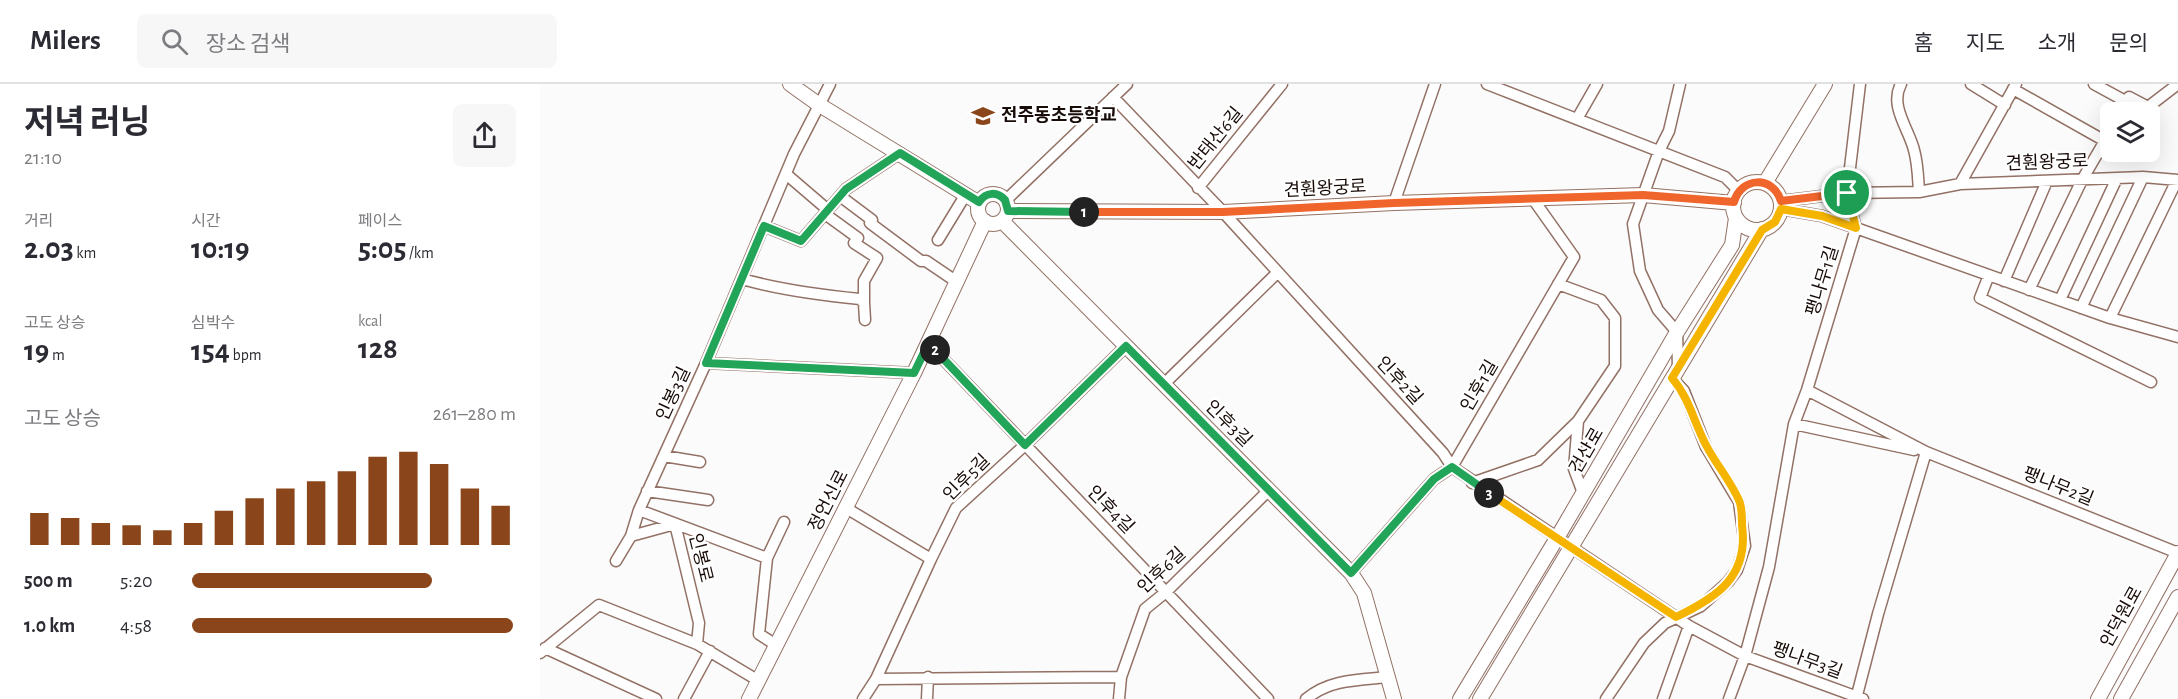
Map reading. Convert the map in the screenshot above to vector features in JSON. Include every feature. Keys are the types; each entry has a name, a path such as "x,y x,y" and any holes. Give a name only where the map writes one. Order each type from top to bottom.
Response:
{"street":[{"path":"790,84 818,104 979,202"},
{"name":"인봉3길","path":"616,561 631,536 647,491 706,363 786,174 818,104 830,84"},
{"path":"1005,211 997,194 987,195 979,202 979,214 985,221 998,223 1005,211 1127,84"},
{"name":"반태산6길","path":"1198,188 1282,84"},
{"path":"1394,203 1435,84"},
{"path":"1487,84 1725,177 1736,197 1750,183 1765,183 1775,190 1781,205 1856,228"},
{"path":"1577,119 1597,84"},
{"path":"1606,699 1644,643 1665,623 1701,606 1728,582 1737,570 1745,546 1740,502 1706,447 1675,373 1677,332 1658,310 1640,271 1633,224 1659,151 1669,131 1680,84"},
{"path":"1765,183 1825,84"},
{"path":"1856,228 1847,193 1860,84"},
{"path":"1901,84 1898,90 1898,110 1914,150 1918,192"},
{"path":"1971,84 2005,105"},
{"path":"2094,84 2117,102"},
{"path":"2155,102 2178,84"},
{"path":"1960,184 2015,87 2100,132"},
{"name":"인후2길","path":"1113,97 1223,212 1435,445 1452,467 1472,483 1572,547"},
{"path":"2126,102 2129,97 2138,102"},
{"path":"2030,290 2082,180 2100,150"},
{"path":"764,226 801,241 846,189 900,153"},
{"path":"786,174 826,212 858,238 854,243 877,258 864,281 865,320"},
{"path":"2081,308 2143,177"},
{"name":"견훤왕궁로","path":"1781,205 1847,193 1918,192 1960,184 2143,177 2178,180"},
{"path":"2060,300 2117,178"},
{"path":"2110,318 2178,180"},
{"path":"2004,280 2047,181"},
{"path":"938,240 966,194"},
{"name":"견훤왕궁로","path":"1005,211 1223,212 1394,203 1643,195 1736,197"},
{"path":"840,196 872,220 870,223 921,261 926,261 957,282"},
{"name":"건산로","path":"1460,699 1677,332 1732,245 1737,218 1736,197"},
{"name":"인후1길","path":"1351,573 1434,479 1452,467 1574,257 1533,199"},
{"name":"건산로","path":"1480,699 1762,230 1775,222 1781,205"},
{"name":"인후3길","path":"1005,211 1126,346 1351,573 1364,593 1394,699"},
{"path":"1737,218 1747,227 1762,230"},
{"name":"정언신로","path":"749,699 914,373 985,221"},
{"name":"팽나무1길","path":"1794,424 1807,390 1856,228 2110,318 2178,338"},
{"path":"1164,384 1277,273"},
{"path":"1989,275 1980,298 2151,382"},
{"path":"742,279 779,289 860,299 864,303"},
{"path":"1472,483 1538,460 1578,421 1616,366 1615,318 1601,300 1558,284"},
{"name":"인후4길","path":"928,344 1268,699"},
{"name":"인후5길","path":"863,699 876,679 956,508 1025,445 1126,346"},
{"path":"706,363 914,373"},
{"name":"팽나무2길","path":"1807,390 1926,452 2178,553"},
{"path":"1578,421 1574,469 1583,493"},
{"name":"팽나무2길","path":"1794,424 1926,452"},
{"name":"팽나무3길","path":"1729,699 1745,656 1769,567 1794,424"},
{"name":"팽나무3길","path":"1572,547 1689,626 1745,656 1859,698 1878,614 1926,452"},
{"path":"664,456 700,462"},
{"name":"인후6길","path":"1119,699 1121,677 1145,609 1166,592 1269,490"},
{"path":"647,491 708,500"},
{"path":"846,508 931,559"},
{"path":"639,510 767,558"},
{"name":"정언신로","path":"776,645 759,634 767,558 784,522"},
{"name":"인봉로","path":"631,536 675,524 699,623 698,644"},
{"name":"안덕원로","path":"2098,699 2178,553"},
{"path":"2121,699 2178,597"},
{"path":"656,699 542,650 599,604 698,644 759,681"},
{"path":"1663,699 1689,626"},
{"path":"684,699 710,651"},
{"path":"927,699 928,677"},
{"path":"876,679 1121,677"},
{"path":"1306,699 1315,692 1337,682 1389,677"}],"place":[{"name":"전주동초등학교","path":"983,116"}],"route":[{"path":"900,153 979,202 987,195 997,194 1005,200 1008,211 1223,212 1394,203 1643,195 1734,202 1735,196 1744,186 1758,182 1771,186 1781,201 1847,193 1856,228 1822,216 1781,209 1775,222 1762,230 1672,378 1684,391 1706,447 1740,502 1745,546 1737,570 1728,582 1701,606 1676,617 1472,483 1452,467 1434,479 1351,573 1126,346 1025,445 928,344 914,373 706,363 764,226 801,241 846,189 900,153"}]}
